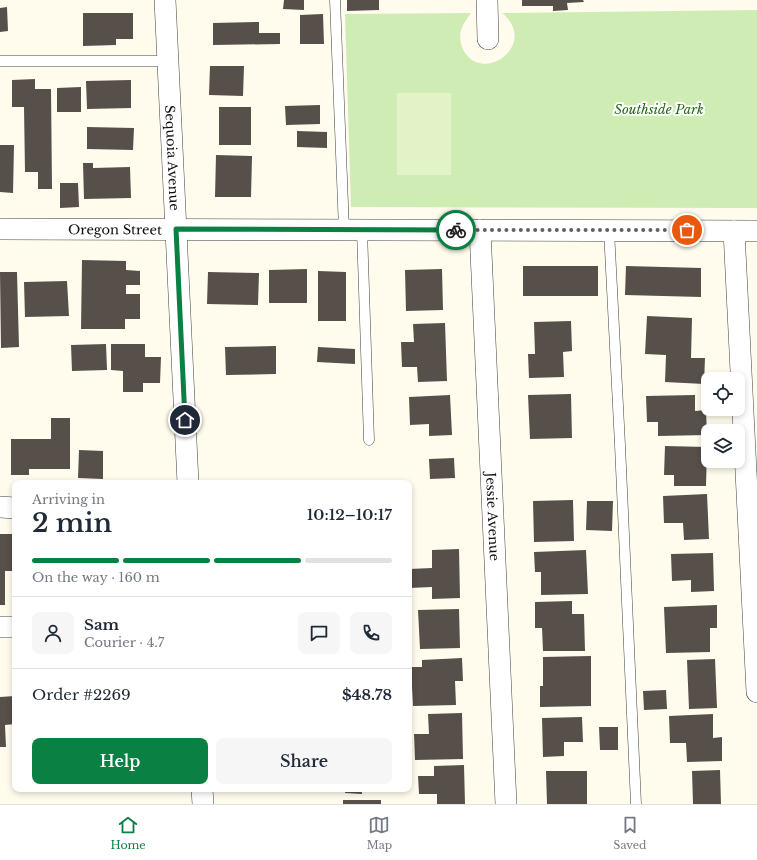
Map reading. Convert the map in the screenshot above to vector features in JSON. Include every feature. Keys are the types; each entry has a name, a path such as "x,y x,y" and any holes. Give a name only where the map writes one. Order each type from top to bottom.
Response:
{"street":[{"name":"Sequoia Avenue","path":"165,0 188,480"},
{"path":"486,0 488,39"},
{"name":"Oregon Street","path":"0,230 176,229 757,231"},
{"name":"Jessie Avenue","path":"480,230 506,804"},
{"path":"734,230 757,692"},
{"path":"0,508 12,508"},
{"path":"0,627 12,627"},
{"path":"202,792 203,804"}],"lane":[{"path":"335,0 369,440"},
{"path":"0,61 168,61"},
{"path":"609,230 636,804"}],"green space":[{"name":"Southside Park","path":"757,10 757,208 351,207 345,14 471,13 462,28 460,37 462,47 470,59 481,63 492,63 503,57 511,49 515,38 512,25 502,13"},
{"path":"397,93 451,93 451,175 397,175"}],"building":[{"path":"284,0 304,0 304,10 283,9"},
{"path":"347,0 379,0 379,10 347,11"},
{"path":"522,0 583,0 584,2 567,3 568,10 553,11 553,6 522,6"},
{"path":"7,7 8,31 0,32 0,8"},
{"path":"83,13 133,13 133,39 116,39 116,45 83,46"},
{"path":"323,14 324,44 300,44 300,15"},
{"path":"259,22 259,33 280,33 280,44 213,45 213,23"},
{"path":"210,66 244,66 243,96 209,95"},
{"path":"35,79 35,89 51,89 52,189 38,189 38,172 25,172 24,107 12,107 12,80"},
{"path":"131,80 131,108 87,109 86,81"},
{"path":"81,87 81,112 57,112 57,88"},
{"path":"320,105 320,124 286,125 285,106"},
{"path":"219,107 251,107 251,145 219,145"},
{"path":"87,127 134,128 133,150 87,149"},
{"path":"297,131 327,132 327,148 297,147"},
{"path":"0,145 14,145 13,193 0,192"},
{"path":"216,155 252,156 251,197 215,197"},
{"path":"83,163 93,163 93,168 130,167 131,198 84,199"},
{"path":"60,183 78,183 79,207 60,208"},
{"path":"82,260 126,261 126,270 140,271 140,285 126,285 126,294 140,294 140,319 125,319 125,329 81,329"},
{"path":"523,266 598,266 598,296 523,296"},
{"path":"626,266 701,268 701,297 625,295"},
{"path":"307,269 307,303 269,303 269,270"},
{"path":"442,269 443,310 406,311 405,270"},
{"path":"318,271 346,272 346,321 318,321"},
{"path":"0,272 17,272 19,347 1,348"},
{"path":"208,272 259,273 258,305 207,304"},
{"path":"67,281 69,316 25,317 24,282"},
{"path":"647,316 692,318 691,358 705,358 704,372 701,372 701,384 665,382 666,355 645,354"},
{"path":"571,321 572,351 563,352 564,377 529,378 528,354 535,354 534,322"},
{"path":"445,323 447,381 418,382 417,367 402,367 401,342 414,342 413,324"},
{"path":"106,344 107,370 72,371 71,345"},
{"path":"111,344 145,344 145,357 161,357 160,383 143,383 143,392 123,392 123,371 111,370"},
{"path":"276,346 276,374 226,375 225,347"},
{"path":"318,347 355,349 355,364 317,362"},
{"path":"571,394 572,438 530,439 528,395"},
{"path":"450,395 452,435 429,436 429,424 410,425 409,397"},
{"path":"695,395 695,411 701,410 701,416 706,416 707,424 701,424 701,435 658,436 658,422 647,422 646,396"},
{"path":"51,418 70,418 70,469 29,469 29,475 11,475 11,439 51,439"},
{"path":"665,446 701,447 701,468 706,468 706,486 674,486 674,475 664,475"},
{"path":"79,450 103,451 103,479 78,478"},
{"path":"454,458 455,478 430,479 429,459"},
{"path":"707,494 709,539 684,540 683,523 664,523 663,496"},
{"path":"573,500 574,541 534,542 533,501"},
{"path":"587,501 613,501 612,531 586,530"},
{"path":"0,534 12,534 12,571 5,571 5,605 0,605"},
{"path":"459,549 460,598 432,599 432,587 412,588 412,569 432,568 432,550"},
{"path":"586,550 588,594 541,595 541,572 535,572 534,552"},
{"path":"713,553 714,591 691,592 691,580 672,581 671,554"},
{"path":"572,601 572,614 584,614 585,651 543,651 542,628 535,628 535,602"},
{"path":"717,605 717,628 710,628 710,652 666,653 664,607"},
{"path":"459,609 460,648 420,649 418,610"},
{"path":"591,656 591,706 540,707 540,686 543,686 543,657"},
{"path":"462,658 463,681 455,681 456,705 413,706 412,667 422,667 422,660"},
{"path":"715,659 717,708 689,709 687,660"},
{"path":"666,690 667,709 644,710 643,691"},
{"path":"12,696 12,724 5,725 6,747 0,747 0,697"},
{"path":"462,713 463,759 415,760 414,734 429,734 428,714"},
{"path":"713,714 713,738 722,737 722,761 687,762 686,743 670,743 669,716"},
{"path":"582,717 583,742 564,742 564,756 543,757 542,718"},
{"path":"599,727 618,727 618,750 600,750"},
{"path":"464,765 465,804 437,804 437,794 419,794 418,776 434,776 434,766"},
{"path":"720,770 721,804 693,804 692,771"},
{"path":"546,771 587,771 587,804 547,804"},
{"path":"362,792 362,794 345,793"},
{"path":"343,800 381,800 381,804 343,804"}],"way so far":[{"path":"456,230 687,230"}],"route":[{"path":"185,420 176,229 456,230"}]}
